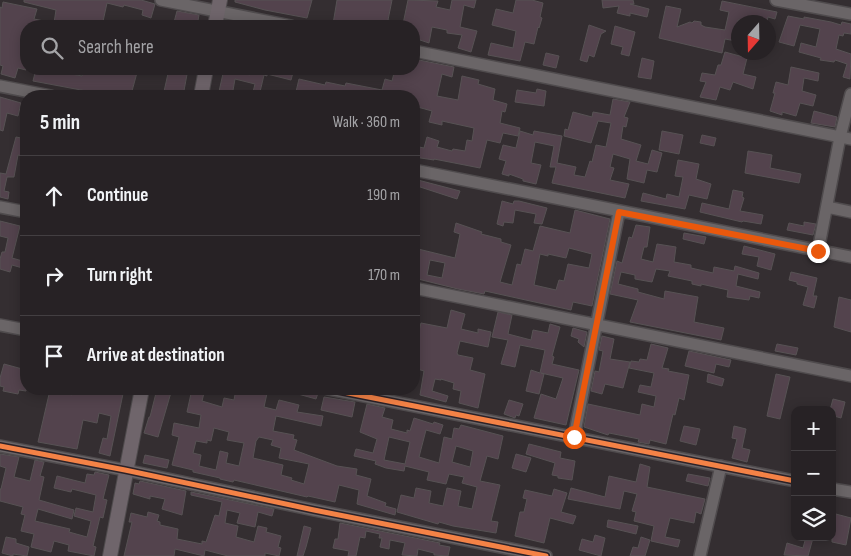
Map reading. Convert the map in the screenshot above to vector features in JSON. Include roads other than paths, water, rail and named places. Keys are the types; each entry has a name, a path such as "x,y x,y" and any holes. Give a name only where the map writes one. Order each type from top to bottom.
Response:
{"main road":[{"path":"216,20 219,6"},
{"path":"202,90 205,75"},
{"path":"110,556 141,395"}],"street":[{"path":"161,0 219,6 269,20"},
{"path":"776,0 851,14"},
{"path":"420,52 846,138"},
{"path":"0,86 20,90"},
{"path":"818,251 826,207 846,138 851,94"},
{"path":"420,171 851,258"},
{"path":"0,207 20,211"},
{"path":"826,207 851,212"},
{"path":"574,437 619,212"},
{"path":"420,289 851,376"},
{"path":"0,326 20,329"},
{"path":"359,395 791,480"},
{"path":"0,446 546,556"},
{"path":"700,556 721,466"},
{"path":"836,490 851,492"}]}
